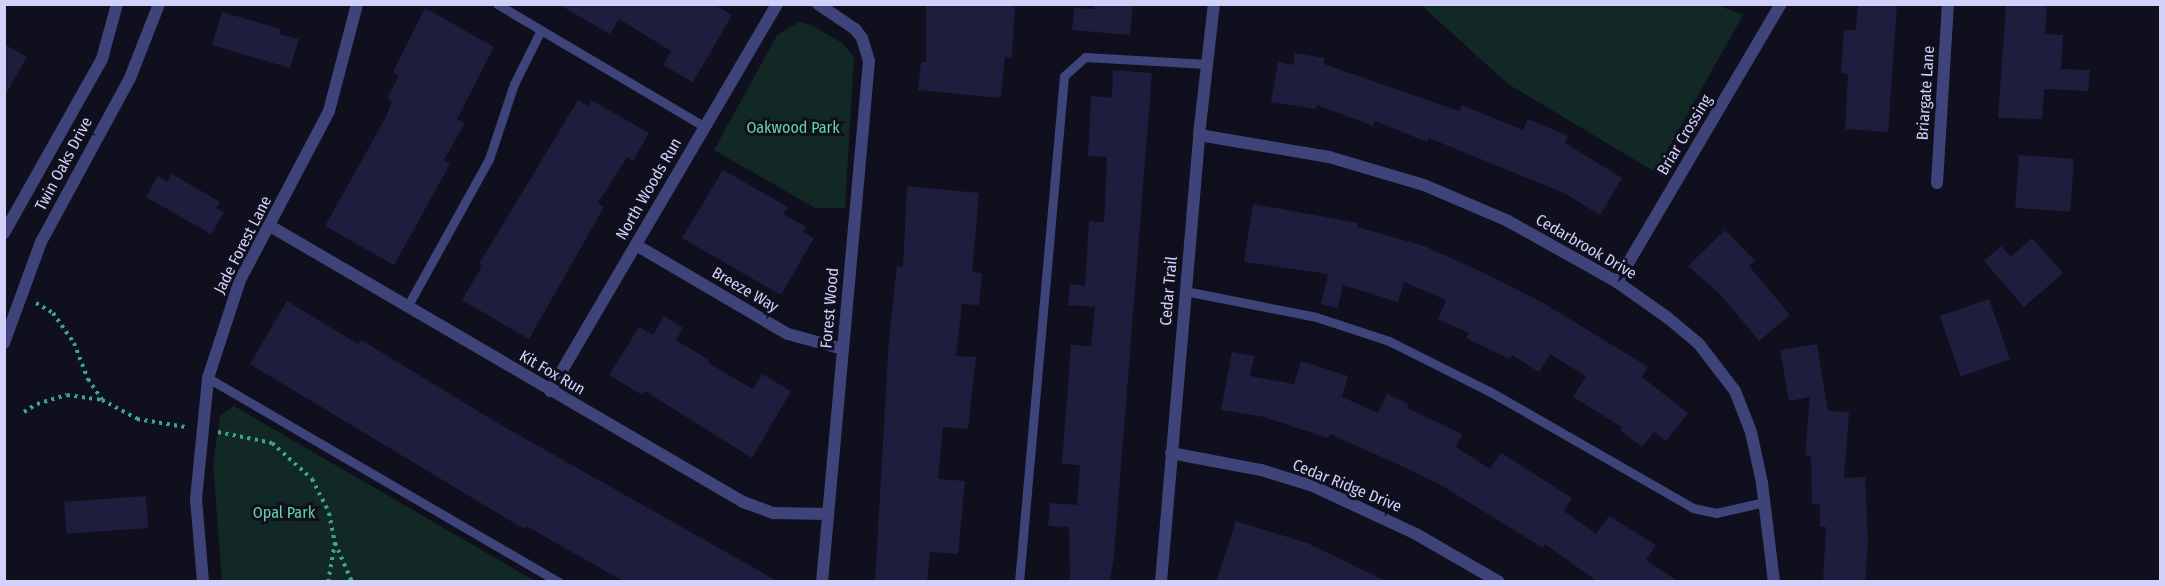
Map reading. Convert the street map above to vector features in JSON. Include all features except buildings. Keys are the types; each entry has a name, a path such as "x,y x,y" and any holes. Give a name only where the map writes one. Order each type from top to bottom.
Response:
{"street":[{"name":"Twin Oaks Drive","path":"4,234 102,59 117,4"},
{"name":"Twin Oaks Drive","path":"4,343 41,242 130,78 159,4"},
{"name":"Jade Forest Lane","path":"204,582 196,499 208,378 240,280 329,111 357,4"},
{"name":"North Woods Run","path":"550,391 777,4"},
{"name":"Forest Wood","path":"818,4 844,20 862,38 869,61 822,582"},
{"name":"Cedar Trail","path":"1161,582 1199,135 1214,4"},
{"name":"Briar Crossing","path":"1617,282 1781,4"},
{"name":"Briargate Lane","path":"1937,183 1948,4"},
{"name":"Cedarbrook Drive","path":"1199,135 1329,157 1424,185 1508,221 1617,282 1699,344 1735,391 1751,432 1764,502 1774,582"},
{"name":"Kit Fox Run","path":"270,226 742,502 774,513 828,514"},
{"name":"Breeze Way","path":"636,245 788,334 843,349"},
{"name":"Cedar Ridge Drive","path":"1171,453 1261,470 1313,486 1386,518 1499,582"}],"lane":[{"path":"497,4 705,127"},
{"path":"407,307 489,159 514,84 541,30"},
{"path":"1018,582 1064,75 1085,57 1207,64"},
{"path":"1185,291 1316,316 1389,341 1489,391 1693,508 1716,513 1764,502"},
{"path":"208,378 559,582"}],"path":[{"path":"21,298 43,305 53,313 74,343 88,379 102,400"},
{"path":"24,412 37,404 67,396 102,400 137,419 185,427"},
{"path":"217,432 272,443 296,461 321,494 335,543 352,582"},
{"path":"328,582 335,543"}],"green space":[{"path":"1421,5 1717,5 1743,15 1655,172 1508,84"},
{"name":"Oakwood Park","path":"799,22 811,25 842,43 854,57 845,208 815,208 714,150 777,35"},
{"name":"Opal Park","path":"234,406 535,581 222,581 213,465 220,416"}]}
